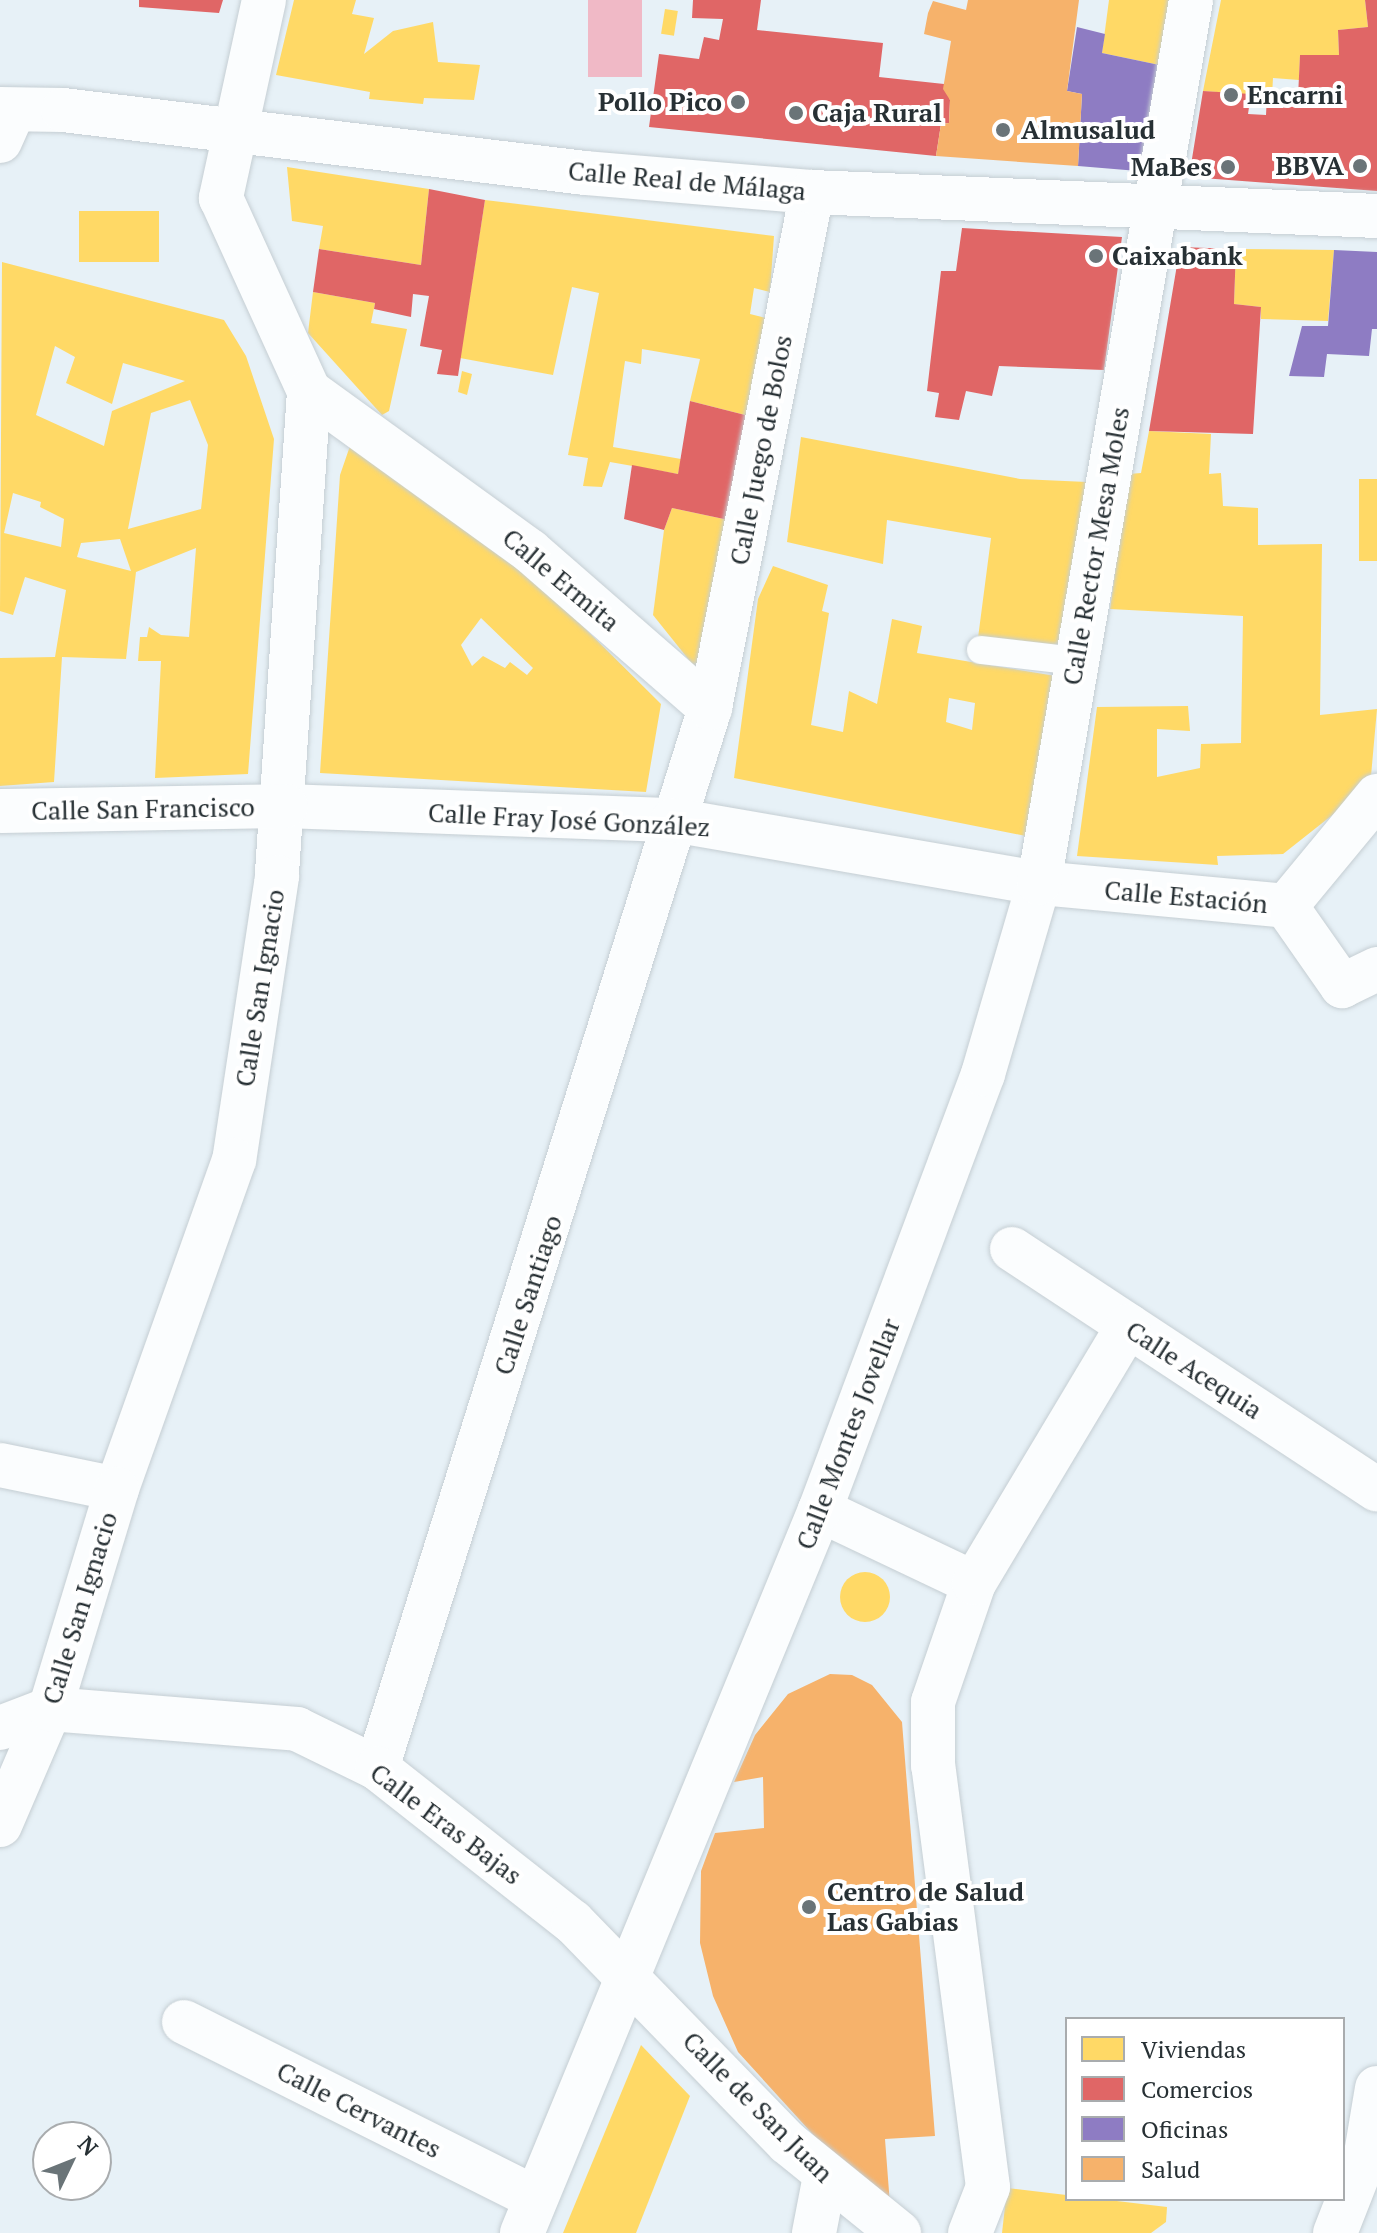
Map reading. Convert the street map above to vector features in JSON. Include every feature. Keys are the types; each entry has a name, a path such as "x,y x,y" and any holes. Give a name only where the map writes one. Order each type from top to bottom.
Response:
{"street":[{"name":"Calle San Ignacio","path":"0,1825 50,1709 117,1489 234,1160 286,806 309,391 221,198 264,0"},
{"name":"Calle Rector Mesa Moles","path":"1039,883 1191,0"},
{"name":"Calle Real de Málaga","path":"5,120 63,110 585,173 812,192 1377,216"},
{"name":"Calle Juego de Bolos","path":"710,708 812,192"},
{"name":"Calle Ermita","path":"309,391 530,551 710,708"},
{"path":"673,820 710,708"},
{"name":"Calle Estación","path":"1039,883 1286,906 1377,796"},
{"name":"Calle San Francisco","path":"0,811 286,806"},
{"name":"Calle Fray José González","path":"286,806 673,820 1039,883"},
{"name":"Calle Santiago","path":"377,1768 593,1092 673,820"},
{"name":"Calle Montes Jovellar","path":"625,1972 820,1510 983,1074 1039,883"},
{"path":"1286,906 1342,986 1377,969"},
{"name":"Calle Acequia","path":"1012,1249 1377,1490"},
{"path":"970,2233 988,2187 933,1766 933,1702 974,1583 1128,1326"},
{"path":"0,1465 117,1489"},
{"path":"820,1510 974,1583"},
{"path":"0,1728 50,1709"},
{"name":"Calle Eras Bajas","path":"50,1709 297,1729 377,1768 573,1922 625,1972"},
{"name":"Calle de San Juan","path":"625,1972 825,2176 899,2233"},
{"name":"Calle Cervantes","path":"184,2022 528,2215 625,1972"},
{"path":"1335,2233 1366,2154 1377,2088"},
{"path":"814,2233 825,2176"}],"lane":[{"path":"981,650 1076,661"}],"shaded area":[{"path":"588,0 642,0 642,77 588,77"}],"building: Viviendas":[{"path":"294,0 356,0 352,14 374,18 364,54 393,31 433,22 438,62 480,65 474,100 424,98 423,104 369,99 370,92 276,75"},
{"path":"1109,0 1177,0 1169,67 1102,53"},
{"path":"1221,0 1365,0 1368,27 1338,30 1339,55 1300,55 1299,80 1273,78 1272,96 1203,91"},
{"path":"665,9 678,11 674,36 661,34"},
{"path":"287,167 429,189 421,265 319,249 323,226 292,221"},
{"path":"485,200 774,236 770,292 754,288 750,314 766,318 753,417 690,401 700,359 642,349 641,364 625,361 613,447 681,459 678,474 610,462 602,487 583,486 588,458 568,455 599,293 572,287 553,375 460,358"},
{"path":"79,211 159,211 159,262 79,262"},
{"path":"1236,249 1334,250 1328,321 1261,319 1261,307 1234,304"},
{"path":"2,262 224,320 246,356 274,439 248,774 155,778 161,661 138,661 140,637 147,637 149,627 161,635 189,637 196,548 136,572 126,659 62,657 54,782 0,786 0,658 55,657 66,590 25,577 13,615 0,611","holes":["55,346 75,357 66,383 112,404 123,363 185,381 112,411 104,446 36,415","190,400 208,445 201,509 128,529 151,413","13,493 41,502 40,507 64,519 61,547 4,533","120,539 131,571 77,557 81,543"]},
{"path":"313,292 375,303 371,323 407,329 389,411 382,415 308,333"},
{"path":"462,371 472,374 467,395 458,392"},
{"path":"1149,431 1211,434 1209,474 1221,473 1223,506 1258,508 1258,545 1322,544 1320,715 1377,709 1371,776 1359,794 1283,854 1217,856 1218,865 1077,856 1097,707 1188,706 1190,731 1157,729 1157,777 1200,768 1201,744 1241,743 1243,616 1110,609 1129,474 1141,473"},
{"path":"801,437 1020,479 1087,482 1059,650 978,638 991,538 887,520 883,564 787,542"},
{"path":"350,446 520,564 661,704 646,792 320,773 340,475","holes":["481,618 533,668 527,675 510,662 505,668 483,656 472,666 461,645"]},
{"path":"1359,479 1377,479 1377,561 1359,561"},
{"path":"672,508 738,522 710,668 693,665 653,615 664,530"},
{"path":"773,566 828,585 822,611 829,613 811,725 843,732 849,691 877,704 892,619 922,626 917,653 1056,676 1026,836 734,778 758,599","holes":["949,698 975,703 972,730 946,722"]},
{"path":"865,1572 883,1579 890,1597 883,1615 865,1622 847,1615 840,1597 847,1579"},
{"path":"641,2045 690,2096 636,2233 563,2233"},
{"path":"1007,2188 1065,2195 1065,2201 1116,2201 1167,2207 1166,2222 1151,2233 1002,2233"}],"building: Comercios":[{"path":"139,0 223,0 219,13 139,7"},
{"path":"693,0 761,0 757,30 883,43 879,77 944,84 950,100 949,123 941,124 936,156 649,127 659,54 699,59 704,37 719,40 723,19 692,18"},
{"path":"1365,0 1377,0 1377,191 1189,177 1203,91 1251,94 1248,114 1266,115 1267,95 1298,97 1300,55 1339,55 1338,30 1368,27"},
{"path":"429,189 485,200 458,376 437,374 442,350 420,346 429,296 413,294 411,317 374,309 375,303 313,292 319,249 421,265"},
{"path":"962,228 1122,237 1104,370 999,366 992,396 966,391 959,420 935,417 939,393 927,391 941,271 956,271"},
{"path":"1180,247 1236,249 1234,304 1261,307 1253,434 1149,431"},
{"path":"690,401 753,417 738,522 672,508 664,530 624,519 632,465 678,474"}],"building: Oficinas":[{"path":"1077,27 1105,34 1102,53 1169,67 1150,172 1078,166 1082,94 1067,91"},
{"path":"1334,250 1377,252 1377,329 1372,329 1369,356 1327,354 1324,377 1289,376 1302,326 1328,326"}],"building: Salud":[{"path":"968,0 1079,0 1067,91 1082,94 1078,166 936,156 941,124 949,123 950,100 943,89 951,41 924,34 928,13 933,1 966,10"},
{"name":"Centro de Salud Las Gabias","path":"830,1674 852,1675 872,1685 902,1722 935,2136 885,2139 890,2205 858,2184 738,2052 713,1996 700,1943 701,1871 715,1833 764,1828 763,1777 734,1782 755,1735 788,1694"}],"place":[{"name":"Encarni","path":"1231,95"},
{"name":"Pollo Pico","path":"738,102"},
{"name":"Caja Rural","path":"796,113"},
{"name":"Almusalud","path":"1003,130"},
{"name":"BBVA","path":"1360,166"},
{"name":"MaBes","path":"1228,167"},
{"name":"Caixabank","path":"1096,256"},
{"name":"Centro de Salud Las Gabias","path":"809,1907"}]}
